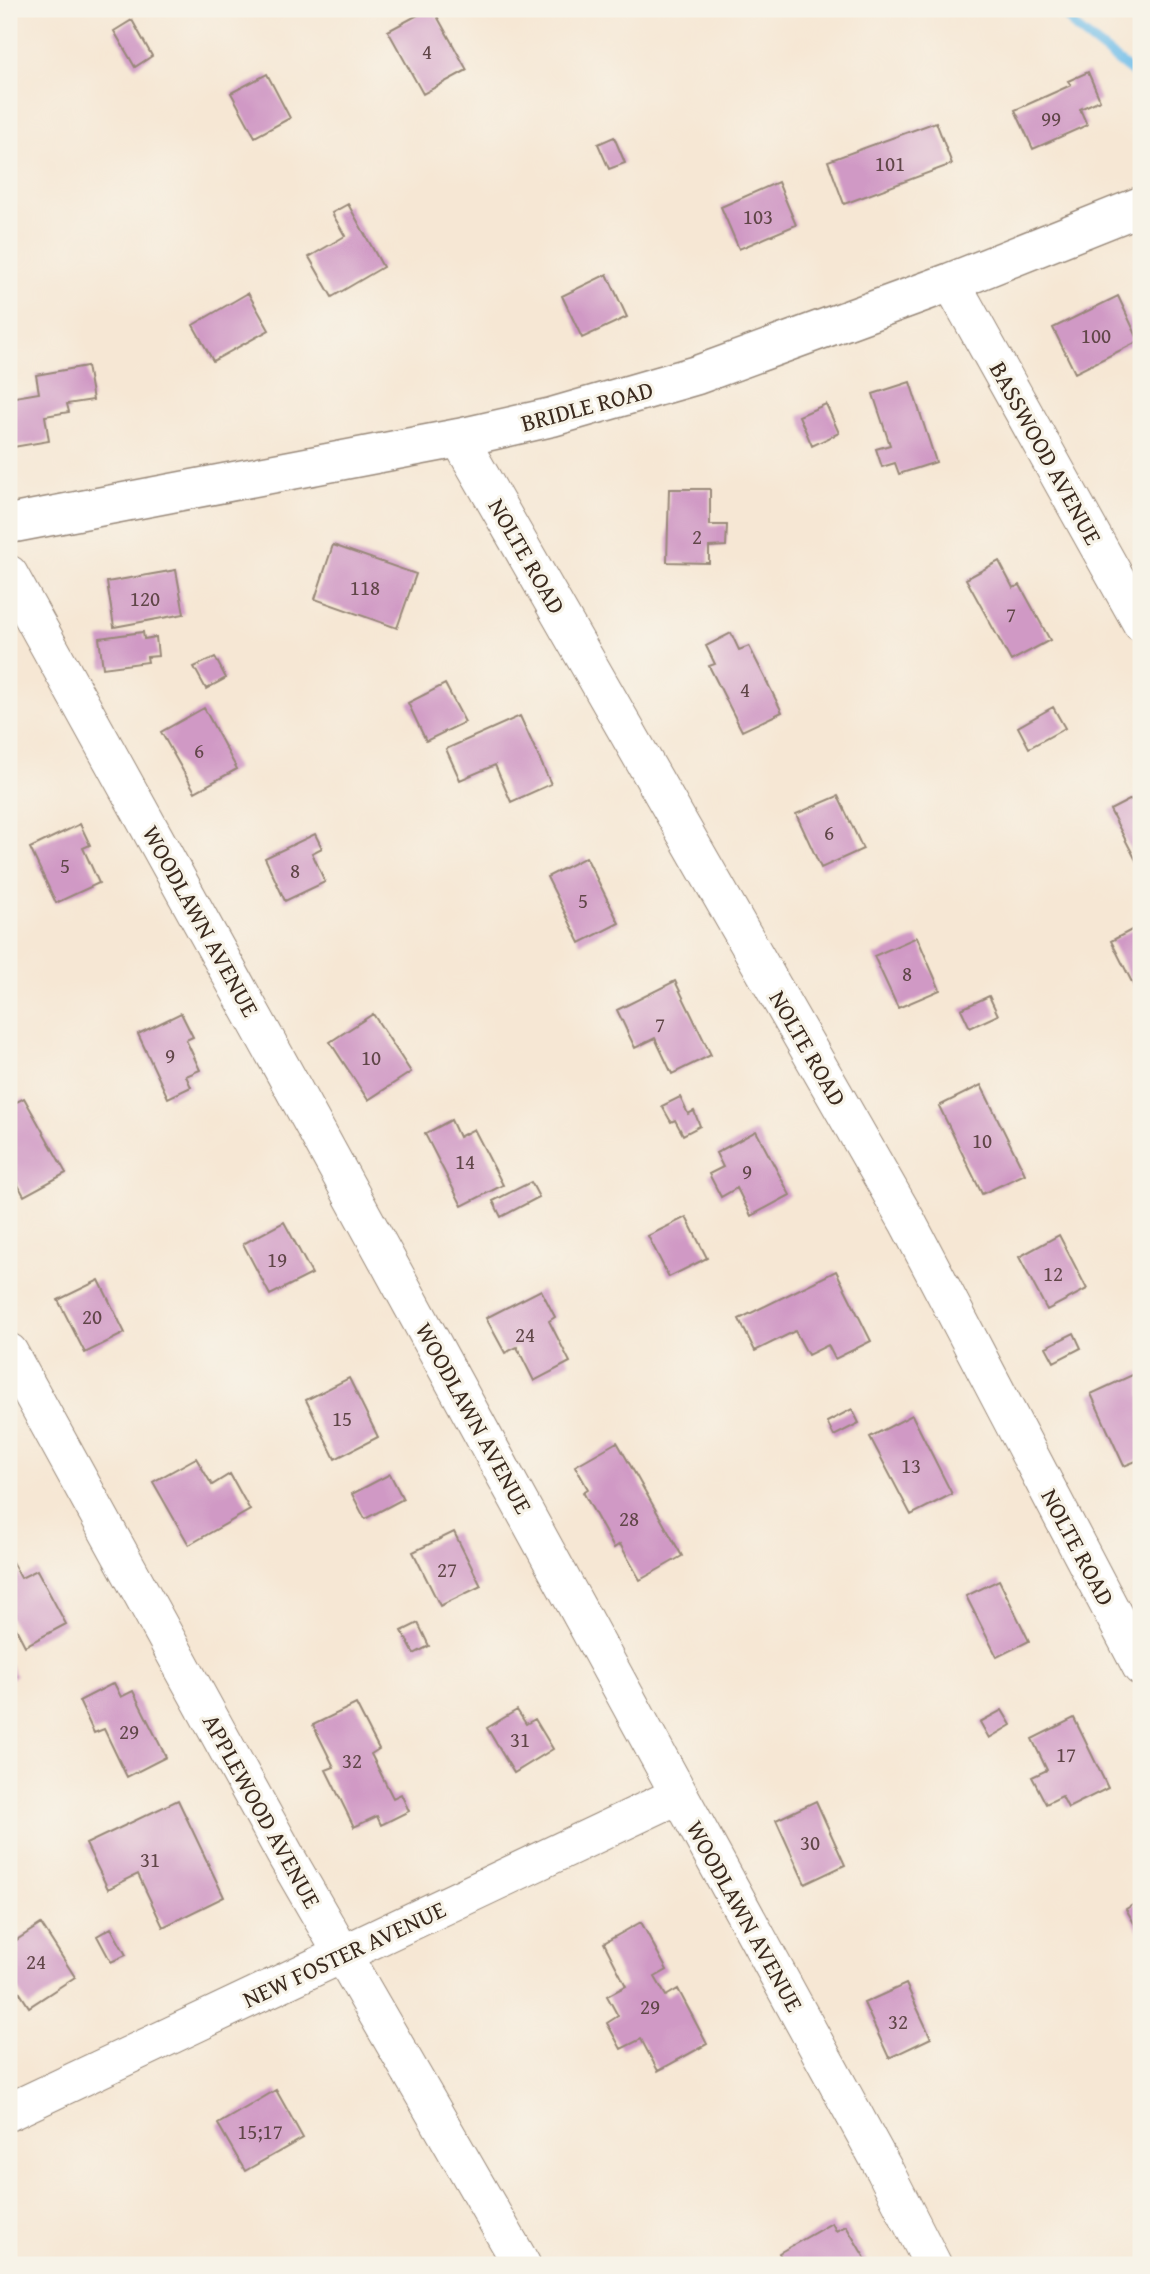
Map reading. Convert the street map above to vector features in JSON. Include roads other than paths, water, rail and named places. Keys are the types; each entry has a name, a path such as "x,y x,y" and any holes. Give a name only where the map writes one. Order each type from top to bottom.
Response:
{"street":[{"name":"BRIDLE ROAD","path":"9,524 459,438 552,417 697,375 951,282 1141,206"},
{"name":"BASSWOOD AVENUE","path":"951,282 1141,623"},
{"name":"NOLTE ROAD","path":"459,438 907,1221 1141,1667"},
{"name":"WOODLAWN AVENUE","path":"9,574 885,2171 933,2265"},
{"name":"APPLEWOOD AVENUE","path":"9,1352 287,1858 522,2265"},
{"name":"NEW FOSTER AVENUE","path":"13,2100 343,1955 679,1795"}],"waterway":[{"path":"1061,9 1076,28 1141,79"}]}
